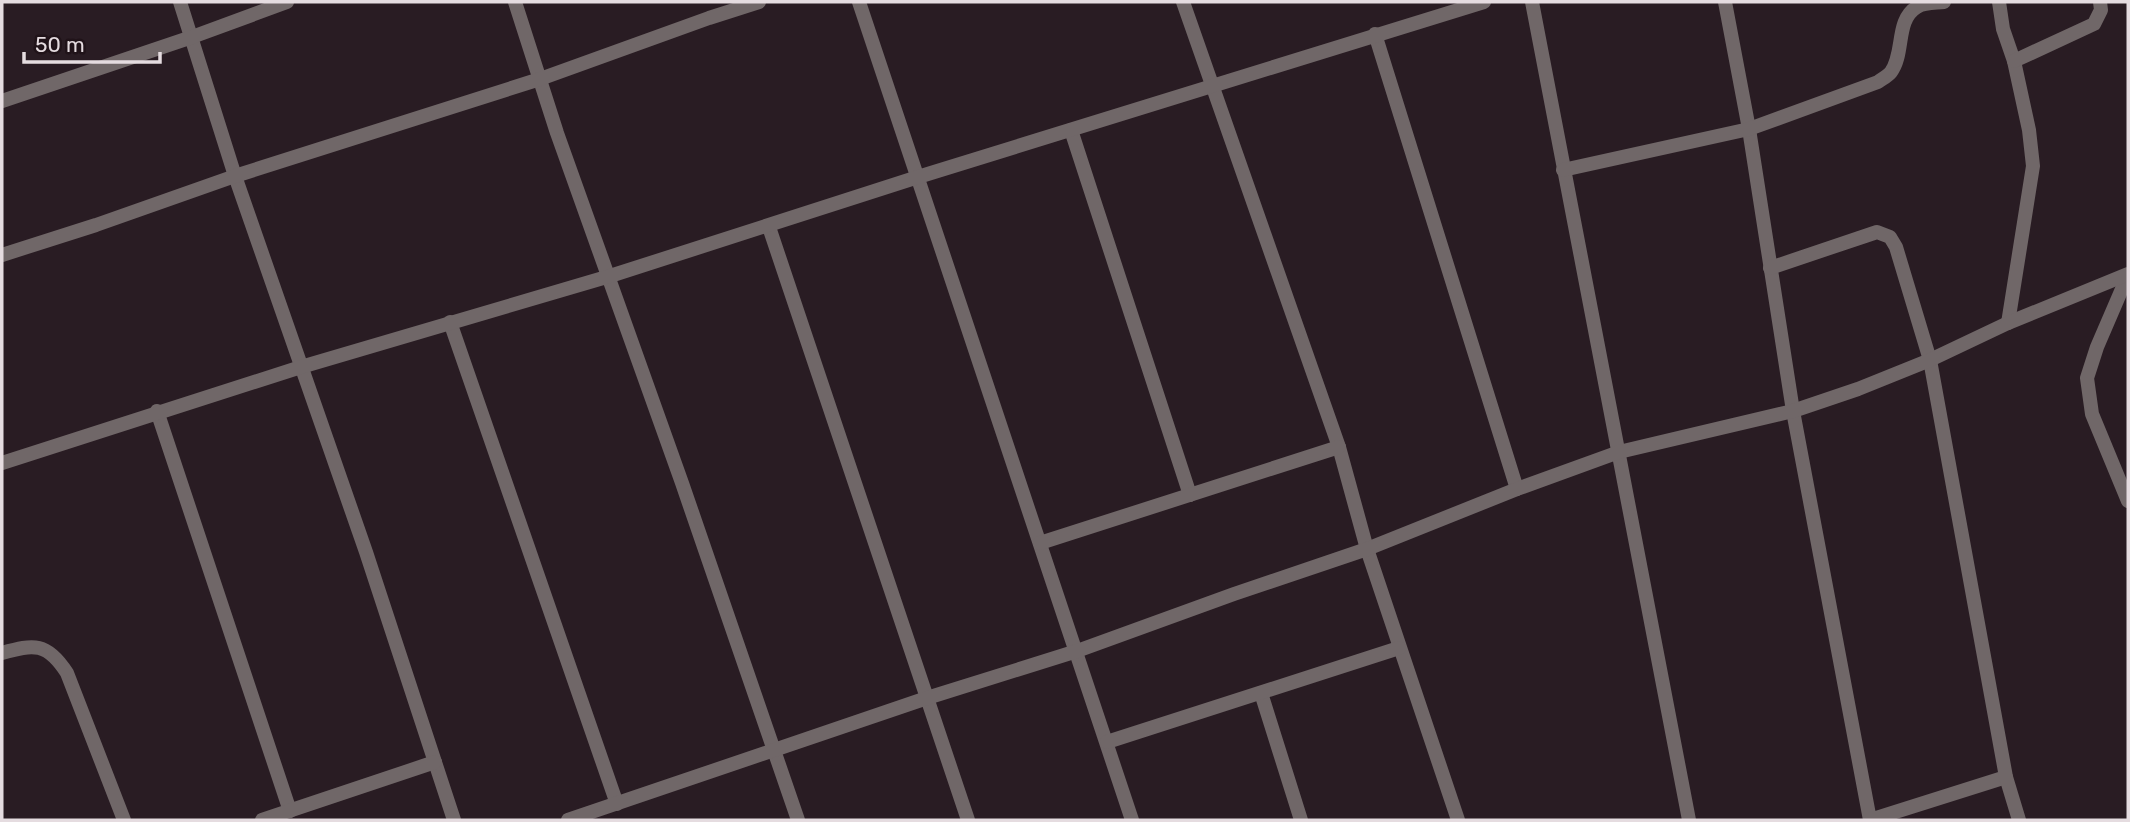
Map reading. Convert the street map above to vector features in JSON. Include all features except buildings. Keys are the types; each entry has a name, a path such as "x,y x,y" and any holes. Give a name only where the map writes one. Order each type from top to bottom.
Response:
{"street":[{"path":"180,2 235,176 366,552 454,820"},
{"path":"2,101 192,37 286,2"},
{"path":"515,2 798,820"},
{"path":"3,250 96,225 235,176 540,79 759,2"},
{"path":"859,2 1132,820"},
{"path":"1183,2 1339,446 1367,549 1458,820"},
{"path":"2,463 157,411 769,227 918,177 1483,2"},
{"path":"1532,2 1689,820"},
{"path":"1726,2 1793,411 1869,820 2006,777"},
{"path":"1563,170 1749,130 1878,82 1891,71 1903,28 1915,8 1944,2"},
{"path":"1999,2 2003,29 2014,61 2029,130 2034,166 2008,323"},
{"path":"2014,61 2094,24 2101,9 2100,2"},
{"path":"1375,34 1517,489"},
{"path":"1071,130 1190,495"},
{"path":"769,227 968,820"},
{"path":"1770,268 1878,232 1891,237 1896,247 1930,360 2006,777 2019,820"},
{"path":"568,820 927,698 1077,651 1367,549 1517,489 1619,452 1793,411 1930,360 2008,323 2128,274"},
{"path":"2128,274 2109,324 2097,346 2087,378 2092,414 2128,502"},
{"path":"450,322 617,804"},
{"path":"157,411 290,811"},
{"path":"1040,543 1339,446"},
{"path":"2,653 25,647 36,648 46,649 57,658 67,673 124,820"},
{"path":"1107,742 1399,648"},
{"path":"1261,693 1301,820"},
{"path":"262,820 435,762"}]}
